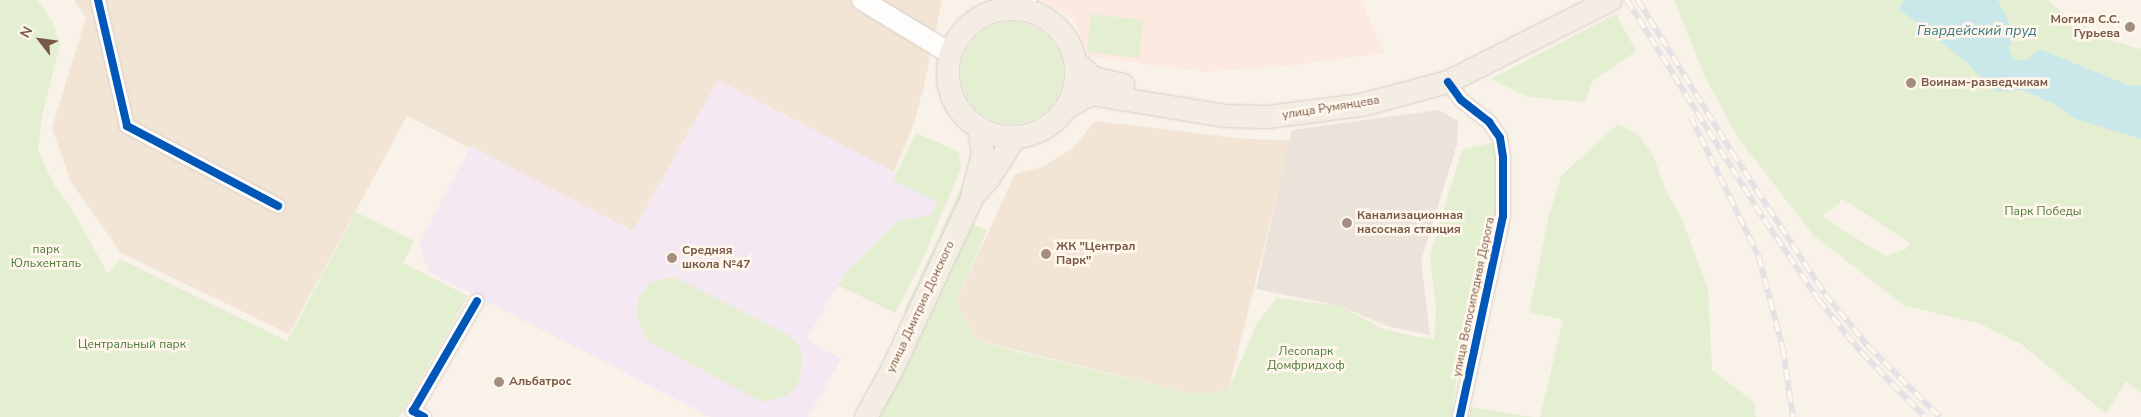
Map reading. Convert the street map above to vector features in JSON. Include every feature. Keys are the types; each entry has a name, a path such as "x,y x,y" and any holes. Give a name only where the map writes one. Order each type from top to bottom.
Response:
{"main road":[{"path":"862,0 951,54"},
{"name":"улица Румянцева","path":"1075,61 1093,78 1108,83 1227,102 1260,104 1361,91 1442,68 1594,3"},
{"name":"улица Румянцева","path":"1066,108 1091,94 1226,116 1268,117 1362,106 1448,82 1594,3"},
{"path":"1026,5 1048,19 1065,36 1075,61 1075,84 1066,108 1040,130 1015,137 997,135 979,128 964,115 952,97 948,75 951,54 962,33 980,17 1002,9 1026,5"},
{"name":"улица Дмитрия Донского","path":"973,196 973,185 983,153 979,128"},
{"name":"улица Дмитрия Донского","path":"866,417 891,372 973,196 989,178 1015,137"}],"street":[{"path":"98,0 127,126 278,206"},
{"name":"улица Велосипедная Дорога","path":"1448,82 1460,100 1494,130 1500,138 1503,157 1503,216 1460,417"},
{"path":"424,417 413,411 477,301"}],"shaded area":[{"path":"74,0 942,0 924,86 913,126 894,172 718,80 633,231 407,116 289,334 121,253 71,182 52,128 86,17"},
{"path":"1042,0 1361,0 1384,53 1285,66 1204,72 1089,56 1074,19"},
{"name":"Средняя школа №47","path":"718,80 946,199 895,313 838,285 806,339 841,359 808,417 711,417 429,272 419,244 471,146 633,231"},
{"path":"1439,110 1458,121 1457,144 1421,261 1430,335 1387,326 1340,306 1256,289 1292,130"},
{"path":"1095,121 1246,139 1291,140 1228,391 1194,394 976,340 956,302 1015,174 1042,167 1073,148"}],"green space":[{"name":"Центральный парк","path":"0,0 37,0 53,23 60,44 42,116 38,151 54,185 74,213 108,274 120,259 287,341 356,212 414,241 403,263 468,296 399,417 0,417"},
{"name":"Парк Победы","path":"1674,0 1904,0 1899,9 1968,64 1995,92 2022,90 2052,103 2075,119 2141,139 2141,393 2126,381 2106,414 2021,344 1978,323 1905,306 1813,235 1737,136 1705,77","holes":["1841,198 1910,243 1906,249 1885,256 1821,216 1839,204"]},
{"path":"1998,0 2048,0 2060,11 2108,40 2141,49 2141,85 2132,86 2039,50 2027,61 2014,60 2009,47 2016,36"},
{"path":"1091,14 1143,20 1139,58 1087,52"},
{"path":"1616,14 1636,51 1592,82 1585,102 1528,97 1491,79"},
{"path":"1012,22 1031,26 1048,37 1059,54 1063,73 1059,92 1048,109 1031,120 1012,124 993,120 976,109 965,92 961,73 965,54 976,37 993,26"},
{"path":"1618,124 1637,134 1653,155 1665,189 1681,217 1708,289 1712,370 1754,402 1756,417 1540,417 1563,320 1529,312 1549,216 1561,176"},
{"path":"916,133 959,152 961,168 921,263 895,313 838,285 847,271 898,221 930,215 938,202 893,180"},
{"name":"Лесопарк Домфридхоф","path":"1495,142 1497,214 1458,367 1452,417 878,417 972,224 987,230 956,302 976,340 1010,350 1194,394 1228,391 1257,323 1277,298 1340,306 1385,330 1434,340 1436,309 1430,255 1462,150"},
{"path":"969,171 972,171 915,307 904,311"},
{"path":"674,277 789,335 801,350 802,367 798,384 786,396 762,402 648,341 638,320 638,299 650,282"},
{"path":"1469,407 1533,417 1468,417"}],"water":[{"name":"Гвардейский пруд","path":"1904,0 1998,0 2016,36 2009,47 2014,60 2027,60 2039,49 2131,86 2141,85 2141,139 2075,119 2052,103 2022,90 1995,92 1968,64 1899,9"}],"railway":[{"path":"1627,0 1764,219 1819,300 1861,352 1925,417"},
{"path":"1638,0 1732,152 1825,294 1868,346 1940,417"},
{"path":"1691,117 1759,257 1783,348 1793,417"}],"cycle path":[{"path":"98,0 127,126 278,206"},
{"path":"1448,82 1461,100 1489,122 1500,138 1503,157 1503,216 1460,417"},
{"path":"424,417 413,411 477,301"}],"place":[{"name":"Могила С.С. Гурьева","path":"2130,27"},
{"name":"Воинам-разведчикам","path":"1911,83"},
{"name":"Канализационная насосная станция","path":"1347,223"},
{"name":"ЖК \"Централ Парк\"","path":"1046,254"},
{"name":"Средняя школа №47","path":"672,258"},
{"name":"Альбатрос","path":"499,382"}],"park label":[{"name":"парк Юльхенталь","path":"46,257"}]}
